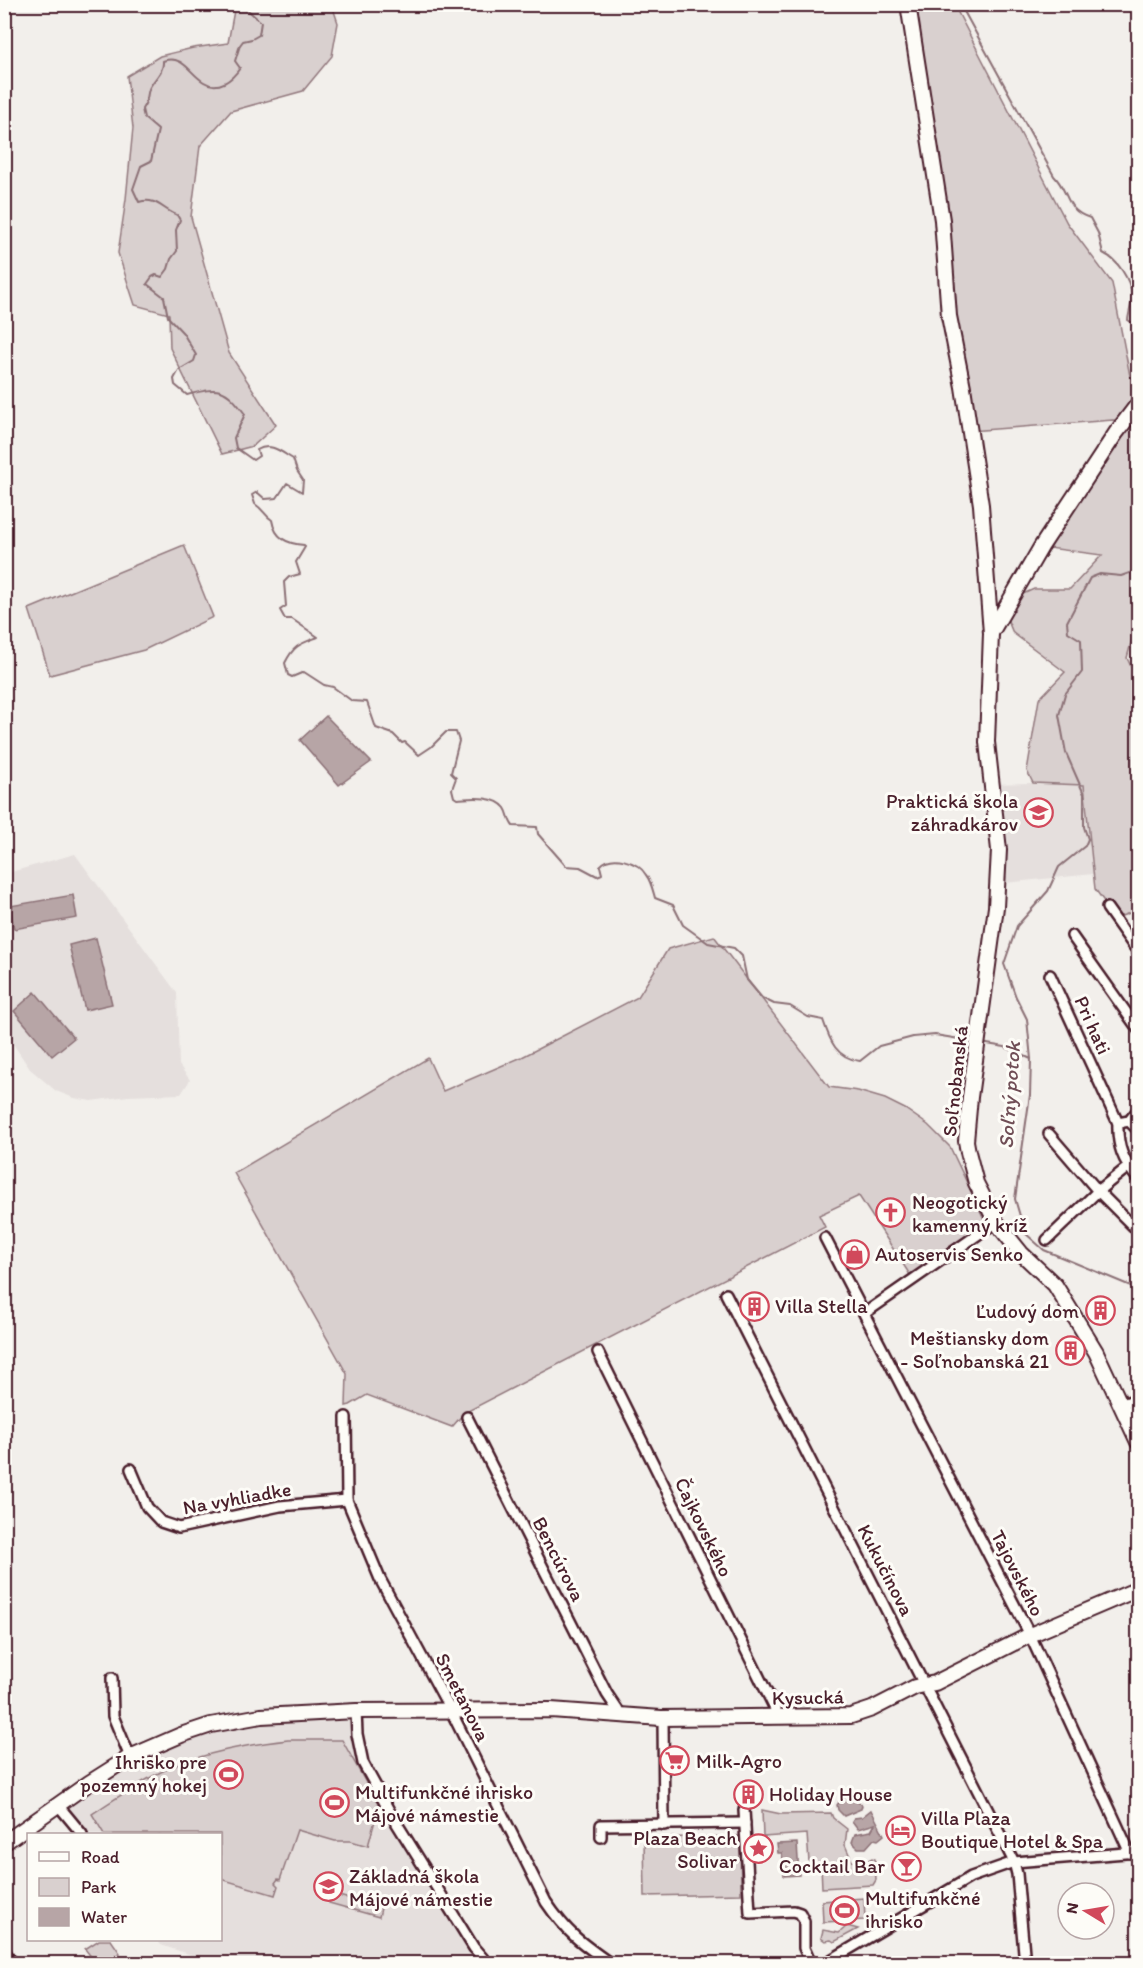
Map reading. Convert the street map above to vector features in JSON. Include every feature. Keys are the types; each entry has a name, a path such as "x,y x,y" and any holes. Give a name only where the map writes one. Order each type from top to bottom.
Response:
{"street":[{"name":"Soľnobanská","path":"908,4 942,220 949,316 963,387 981,505 992,633 987,752 999,850 996,907 966,1141 976,1183 996,1222 1021,1253 1055,1285 1096,1352 1138,1442"},
{"path":"992,633 1041,547 1116,433 1138,404"},
{"path":"1107,908 1138,952"},
{"name":"Pri hati","path":"1072,936 1138,1029"},
{"name":"Pri hati","path":"1050,975 1118,1123 1117,1137 1120,1151 1128,1167 1138,1179"},
{"path":"1118,1123 1129,1121 1138,1110"},
{"path":"1129,1121 1138,1130"},
{"path":"1048,1134 1098,1191 1138,1231"},
{"path":"1047,1240 1098,1191 1128,1167"},
{"path":"865,1313 996,1222"},
{"name":"Tajovského","path":"825,1238 1030,1635 1134,1853"},
{"name":"Kukučínova","path":"726,1294 1014,1862 1025,1964"},
{"name":"Čajkovského","path":"598,1352 778,1718"},
{"path":"1121,1405 1138,1398"},
{"name":"Smetanova","path":"346,1417 346,1500 380,1579 451,1711 546,1902 572,1936 611,1964"},
{"name":"Bencúrova","path":"467,1418 607,1694 621,1715"},
{"name":"Na vyhliadke","path":"131,1469 147,1507 161,1522 179,1527 280,1506 346,1500"},
{"name":"Kysucká","path":"4,1843 130,1757 211,1725 261,1716 356,1711 564,1711 663,1718 851,1716 872,1709 915,1688 935,1683 1030,1635 1138,1589"},
{"path":"112,1678 113,1716 130,1757"},
{"path":"356,1711 357,1734 363,1763 391,1814 474,1948 488,1964"},
{"path":"663,1718 664,1825"},
{"path":"58,1805 81,1833"},
{"path":"744,1810 750,1913 794,1911 800,1914 804,1921 804,1948 812,1964"},
{"path":"601,1837 601,1825 745,1823"},
{"path":"824,1964 971,1877 1014,1862 1134,1853"},
{"path":"4,1950 14,1964"}],"shaded area":[{"name":"Praktická škola záhradkárov","path":"988,784 1084,785 1093,874 995,884"},
{"path":"75,854 177,993 179,1065 190,1080 181,1094 128,1096 91,1101 74,1098 56,1091 30,1069 5,1032 4,874"},
{"name":"Základná škola Májové námestie","path":"353,1712 365,1765 487,1963 215,1963 161,1945 158,1941 222,1941 222,1833 81,1833 58,1804 114,1767 211,1725"}],"green space":[{"path":"235,5 332,5 338,23 332,56 303,91 231,111 200,146 191,217 229,353 276,425 253,446 222,454 170,348 169,314 135,305 118,253 133,128 127,76 160,56 228,43"},
{"path":"908,5 954,5 1067,223 1112,283 1130,376 1138,382 1138,616 1127,658 1138,682 1138,910 1116,918 1095,889 1084,785 1033,783 1027,771 1039,699 1065,672 1013,633 1004,611 1012,599 1034,589 1070,589 1102,555 1041,547 1124,421 970,431"},
{"path":"184,545 213,617 144,650 50,675 29,609"},
{"path":"714,936 829,1087 858,1091 885,1099 928,1125 950,1147 986,1223 912,1278 859,1196 819,1215 825,1227 464,1413 452,1427 367,1395 346,1406 347,1374 234,1173 428,1058 443,1091 522,1057 638,997 668,949"},
{"path":"288,1740 342,1740 379,1806 368,1846 351,1841 335,1841 297,1830 280,1880 278,1879 275,1883 278,1886 275,1895 222,1879 222,1833 103,1833 92,1814 167,1769 196,1758 257,1744"},
{"path":"762,1810 781,1814 831,1813 833,1818 847,1829 845,1845 852,1861 861,1864 872,1858 875,1859 876,1880 873,1885 822,1888 821,1865 813,1865 809,1862 807,1834 763,1837"},
{"path":"740,1836 741,1894 645,1896 644,1838"},
{"path":"332,1894 381,1908 379,1917 329,1903"},
{"name":"Multifunkčné ihrisko","path":"864,1898 865,1920 823,1922 822,1901"},
{"path":"847,1926 858,1929 834,1942 821,1938 823,1930 839,1933"},
{"path":"97,1941 112,1941 120,1953 106,1963 96,1963 85,1949"}],"water":[{"path":"326,716 371,762 339,785 300,740"},
{"path":"73,895 77,918 14,929 10,906"},
{"path":"96,938 112,1004 85,1010 69,945"},
{"path":"35,992 74,1038 52,1056 14,1011"},
{"path":"843,1797 852,1798 862,1805 861,1809 844,1816 838,1810 837,1805"},
{"path":"871,1810 884,1835 878,1840 874,1839 866,1848 858,1848 852,1842 855,1834 871,1831 875,1824 858,1829 852,1821"},
{"path":"797,1843 799,1875 784,1876 782,1853 778,1853 777,1844"}],"waterway":[{"path":"241,4 261,22 259,35 243,41 240,45 235,61 240,68 229,80 219,85 209,84 199,79 181,62 163,61 162,69 149,89 142,109 144,118 158,130 151,161 141,166 133,189 139,202 155,202 177,215 180,220 176,230 177,251 168,269 162,277 156,275 147,284 164,297 168,317 183,333 196,355 194,361 179,370 174,379 175,385 187,395 214,390 232,398 245,414 234,438 236,448 253,460 259,456 257,450 267,447 276,449 293,459 303,480 302,492 287,483 277,498 265,499 257,492 252,495 255,504 272,520 279,536 305,547 296,562 300,574 289,577 284,582 286,606 280,610 285,619 292,619 318,637 291,652 285,663 288,675 292,677 304,672 324,685 333,687 352,701 367,702 376,728 393,734 419,755 446,732 456,732 459,741 451,773 456,778 452,789 454,797 457,799 489,799 501,804 513,826 537,827 538,834 566,866 580,867 597,876 602,874 600,866 611,860 624,860 637,866 648,877 655,898 673,905 683,925 708,943 734,948 742,956 747,980 762,998 774,1004 790,1006 808,1017 823,1020 831,1041 845,1056 860,1061 879,1046 913,1037 935,1035 972,1041"},
{"path":"960,4 1071,205 1082,215 1090,218 1098,233 1103,253 1114,260 1126,277 1132,296 1128,320 1138,327"},
{"name":"Soľný potok","path":"1138,570 1121,576 1100,574 1090,578 1067,622 1068,632 1081,640 1082,672 1065,694 1059,715 1066,753 1084,794 1084,827 1088,839 1085,846 1059,867 1048,891 1017,926 1004,964 1027,1019 1031,1059 1030,1095 1015,1199 1025,1233 1044,1250 1138,1289"},
{"path":"981,1043 1005,1047 1031,1059"}],"place":[{"name":"Praktická škola záhradkárov","path":"1039,812"},
{"name":"Neogotický kamenný kríž","path":"891,1213"},
{"name":"Autoservis Senko","path":"854,1254"},
{"name":"Villa Stella","path":"754,1306"},
{"name":"Ľudový dom","path":"1100,1311"},
{"name":"Meštiansky dom - Soľnobanská 21","path":"1070,1350"},
{"name":"Milk-Agro","path":"675,1761"},
{"name":"Ihrisko pre pozemný hokej","path":"228,1774"},
{"name":"Holiday House","path":"748,1794"},
{"name":"Multifunkčné ihrisko Májové námestie","path":"334,1803"},
{"name":"Villa Plaza Boutique Hotel & Spa","path":"900,1830"},
{"name":"Plaza Beach Solivar","path":"758,1849"},
{"name":"Cocktail Bar","path":"906,1866"},
{"name":"Základná škola Májové námestie","path":"328,1887"},
{"name":"Multifunkčné ihrisko","path":"844,1910"}]}
